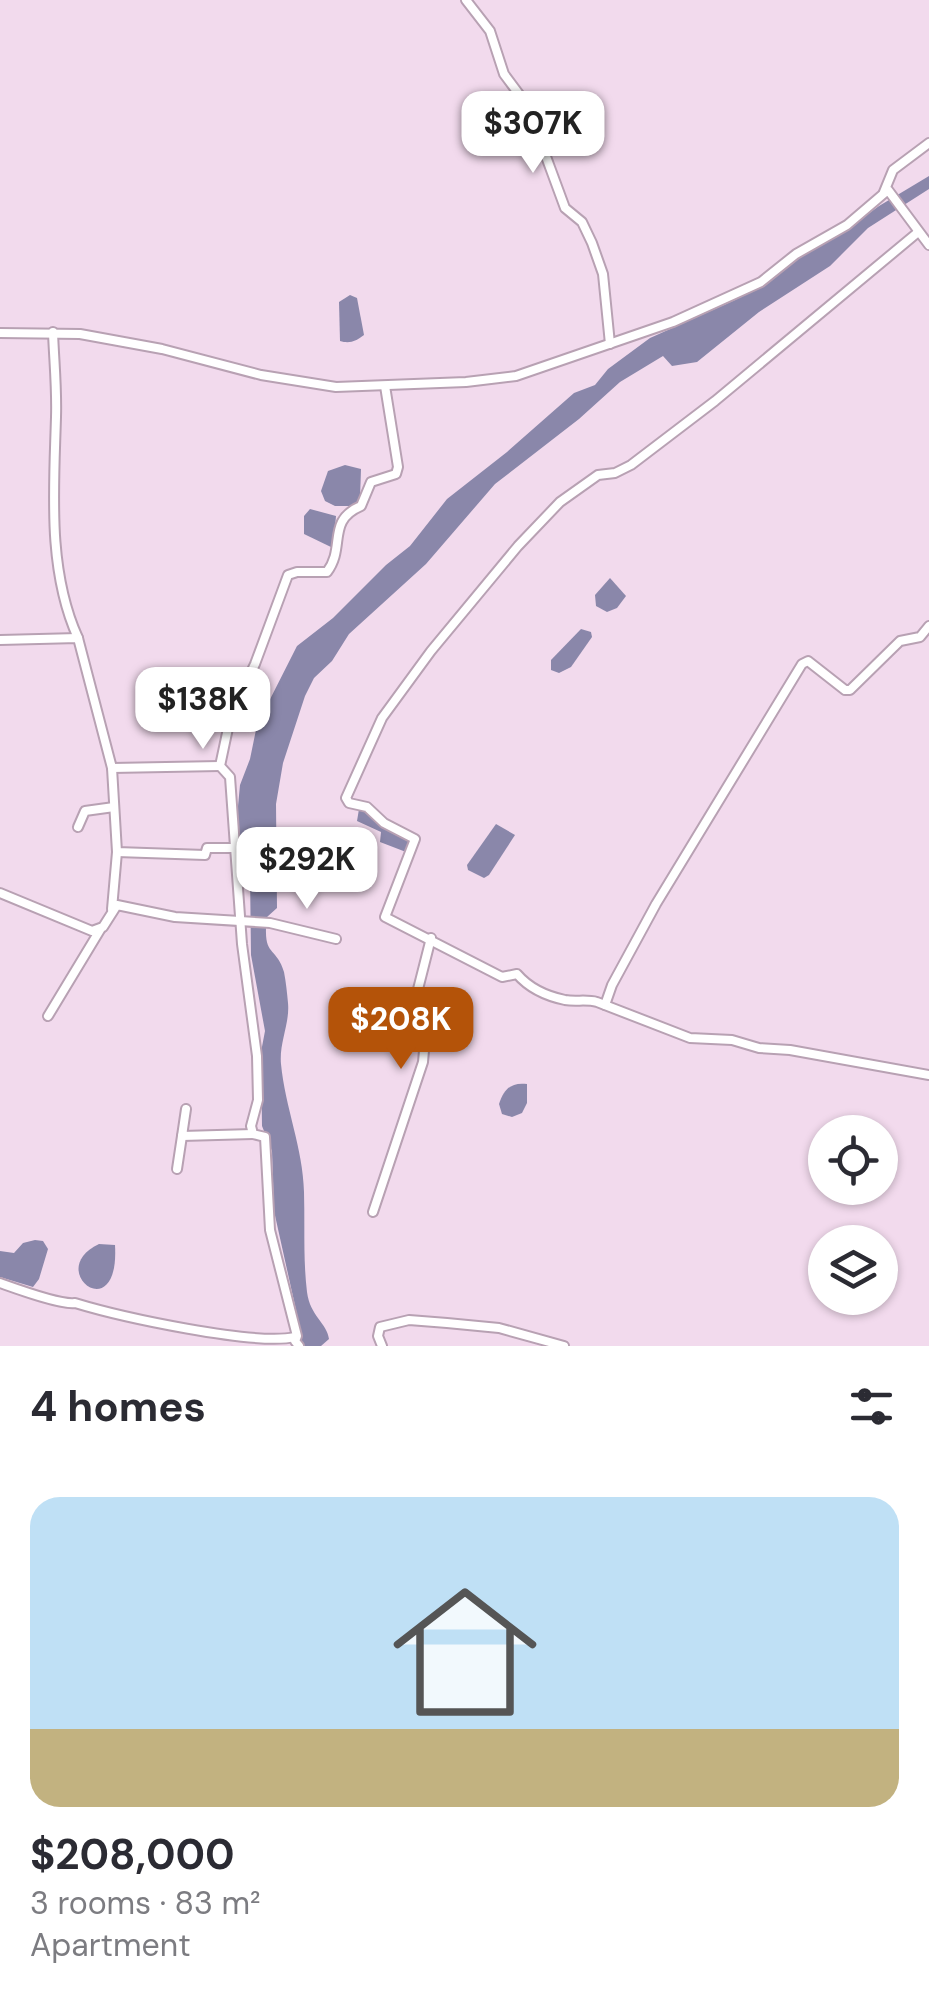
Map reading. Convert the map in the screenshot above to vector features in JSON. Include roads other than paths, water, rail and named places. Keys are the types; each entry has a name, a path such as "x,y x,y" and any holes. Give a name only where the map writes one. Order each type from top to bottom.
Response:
{"street":[{"path":"466,0 490,31 504,74 527,105 565,208 582,222 592,243 603,274 610,344"},
{"path":"0,333 80,334 336,388 516,376 673,322 760,282 796,254 846,225 887,191 894,170 929,144"},
{"path":"887,191 929,246"},
{"path":"918,234 715,402 631,465 615,473 598,474 560,502 518,546 382,718 346,798 415,839 385,917 502,977 517,974 531,988 569,1001 583,998 690,1038 732,1040 759,1048 929,1075"},
{"path":"52,332 56,414 54,514 69,618 78,638 112,768 117,852 112,909"},
{"path":"220,766 231,714 255,664 288,576 297,572 327,572 336,555 340,520 361,506 371,482 396,474 385,386"},
{"path":"605,1005 656,904 802,664 808,661 850,690 900,641 920,637 929,626"},
{"path":"0,640 78,638"},
{"path":"112,768 220,766 230,777 256,1056 258,1100 251,1126 253,1134"},
{"path":"78,827 85,811 114,807"},
{"path":"117,852 205,856 207,848 236,848"},
{"path":"0,893 100,930"},
{"path":"48,1016 116,905 175,917 270,924 336,939"},
{"path":"373,1212 423,1062 427,1016 416,1001 431,938"},
{"path":"178,1169 186,1109"},
{"path":"0,1283 63,1304 192,1335 273,1344 297,1341 270,1230 265,1137 182,1136"},
{"path":"382,1346 380,1327 408,1320 499,1328 564,1346"}]}
